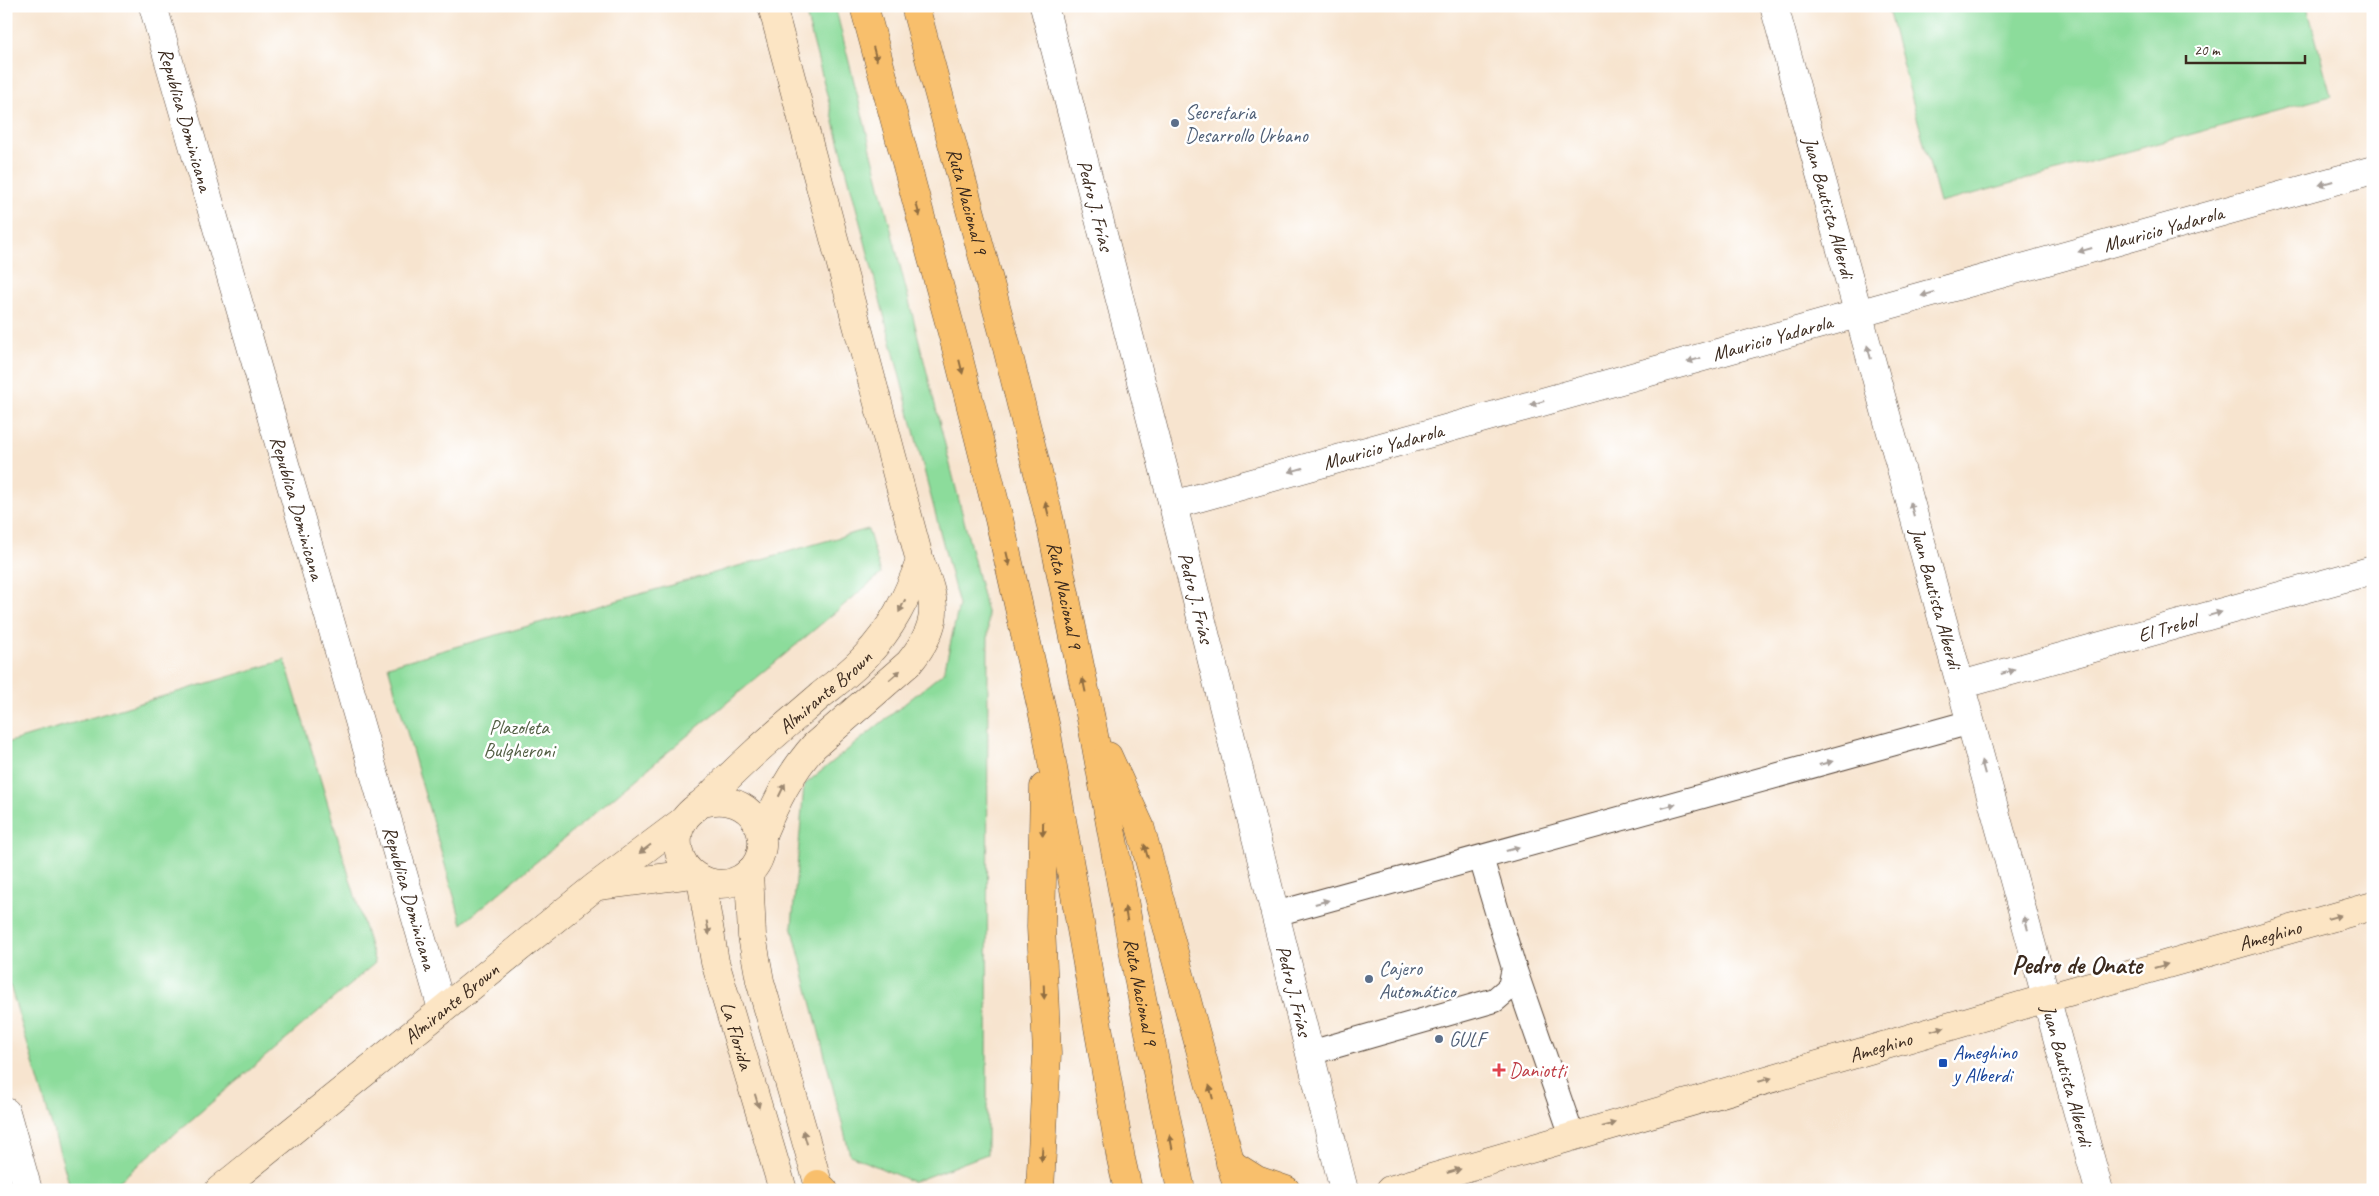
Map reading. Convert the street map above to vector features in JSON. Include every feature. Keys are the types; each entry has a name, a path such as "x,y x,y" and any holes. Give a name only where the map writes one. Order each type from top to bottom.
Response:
{"highway":[{"path":"864,6 961,368 1001,528 1046,728 1128,1190"},
{"name":"Ruta Nacional 9","path":"915,6 1000,323 1049,517 1091,719 1140,988 1181,1190"},
{"path":"1091,719 1140,826 1238,1190"},
{"path":"1038,1187 1047,1054 1041,926 1046,728"},
{"path":"1230,1164 1257,1180 1286,1190"}],"street":[{"name":"Republica Dominicana","path":"154,6 442,1009"},
{"path":"596,886 697,877 721,884 731,882 749,872 757,861 762,835 785,784 801,761 814,746 909,663 921,648 930,632 934,616 934,600 920,561 772,6"},
{"name":"Pedro J. Frías","path":"1044,6 1173,505 1344,1190"},
{"name":"Juan Bautista Alberdi","path":"1774,6 2099,1190"},
{"name":"Mauricio Yadarola","path":"1173,505 2373,170"},
{"name":"Almirante Brown","path":"229,1187 442,1009 693,811 747,759 863,660 882,638 896,617 920,561"},
{"name":"El Trebol","path":"1960,685 2373,570"},
{"name":"Almirante Brown","path":"693,811 715,800 728,800 740,804 750,812 757,822 762,835"},
{"path":"693,811 678,838 678,848 683,862 697,877"},
{"path":"749,872 752,936 760,981 820,1188"},
{"name":"La Florida","path":"697,877 716,962 783,1190"},
{"name":"Ameghino","path":"1390,1190 2047,998 2373,906"},
{"path":"6,1112 28,1190"}],"lane":[{"path":"1275,914 1971,722"},
{"path":"1480,858 1514,968 1572,1136"},
{"path":"1310,1053 1495,1000 1510,986 1514,968"}],"green space":[{"path":"804,6 835,6 988,616 987,1154 913,1182 850,1155 792,926 804,785 944,672 959,605"},
{"path":"1887,6 2307,6 2331,96 1940,203"},
{"name":"Plazoleta Bulgheroni","path":"868,529 881,574 462,924 388,666"},
{"path":"285,660 375,963 109,1190 71,1190 6,972 6,743"}],"place":[{"name":"Secretaria Desarrollo Urbano","path":"1175,123"},
{"name":"Cajero Automático","path":"1369,979"},
{"name":"GULF","path":"1439,1039"},
{"name":"Ameghino y Alberdi","path":"1943,1063"},
{"name":"Daniotti","path":"1499,1070"}],"district":[{"name":"Pedro de Onate","path":"2077,964"}]}
